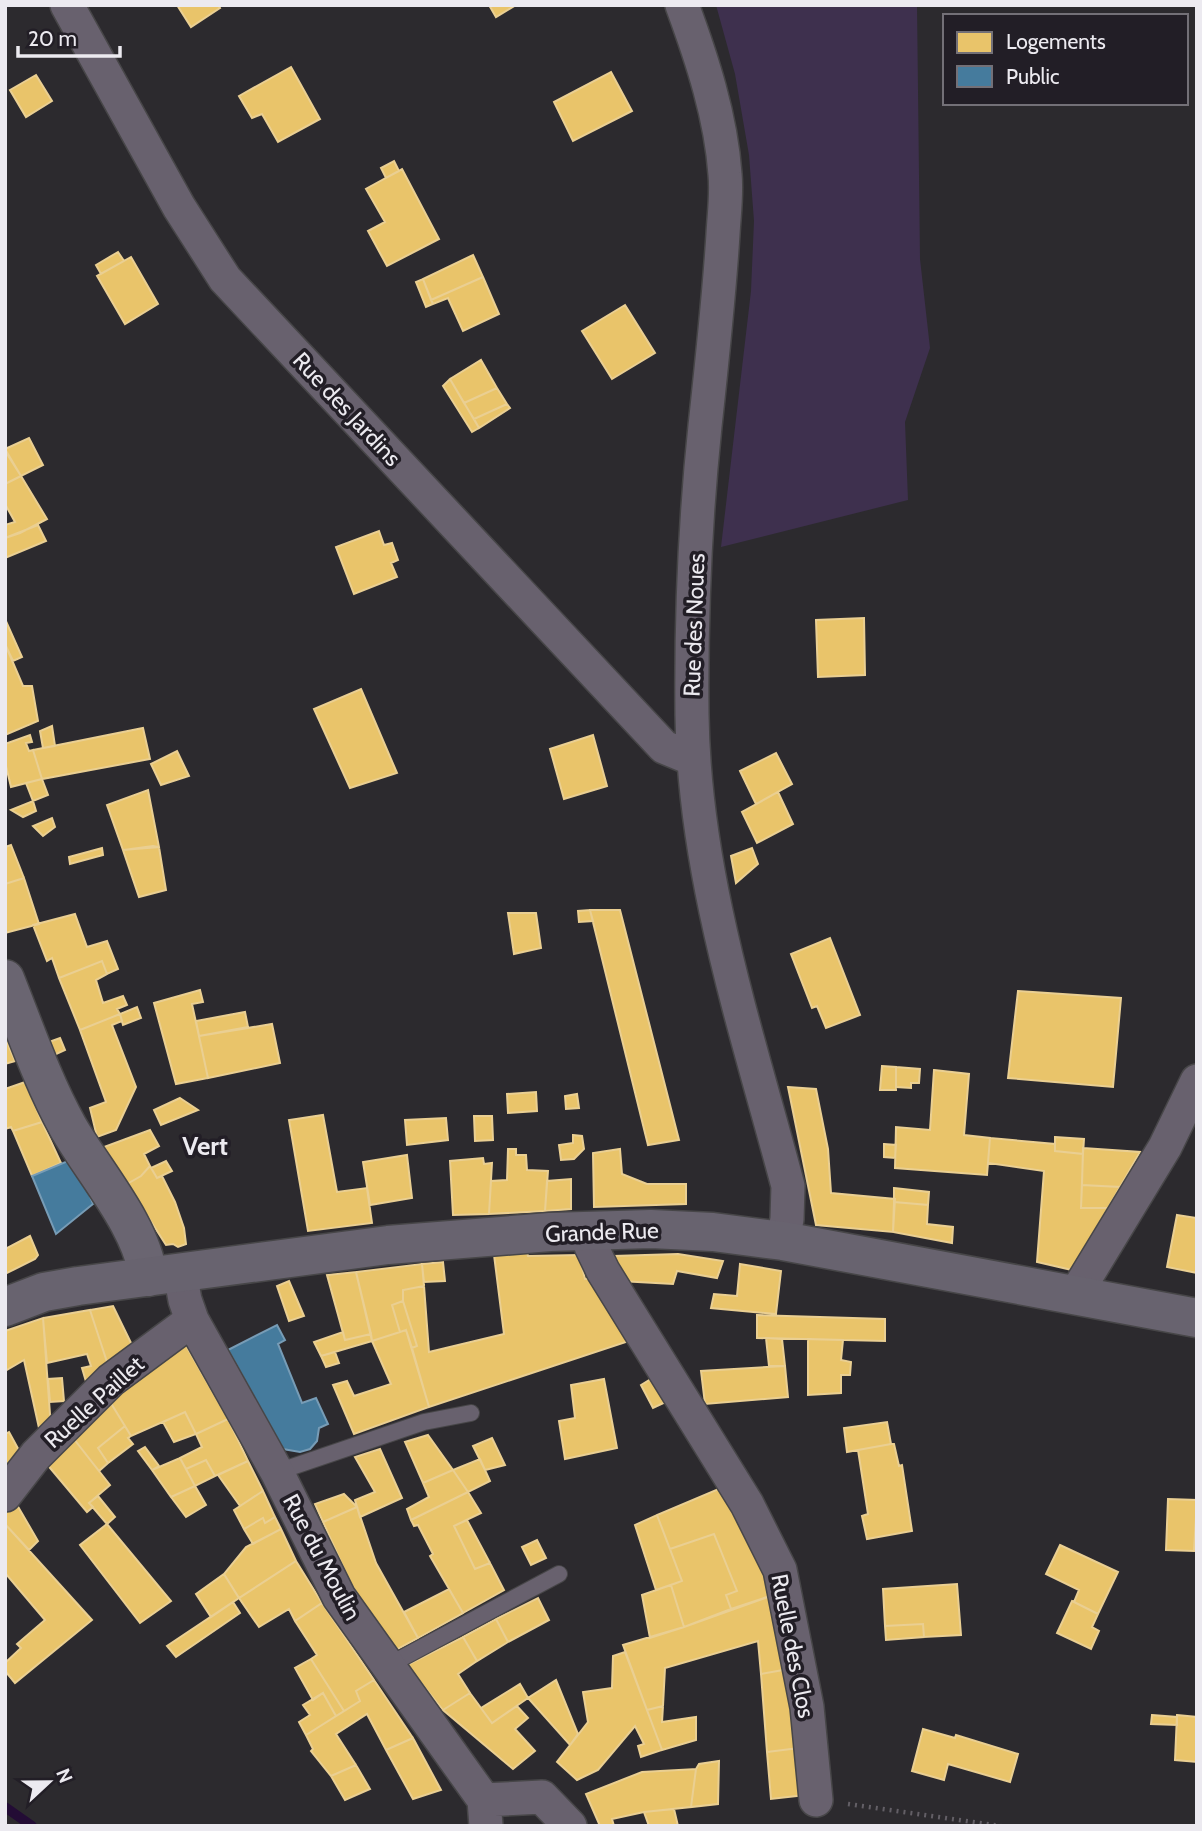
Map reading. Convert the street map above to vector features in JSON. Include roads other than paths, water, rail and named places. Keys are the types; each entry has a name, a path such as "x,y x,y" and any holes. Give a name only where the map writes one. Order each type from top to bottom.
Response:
{"main road":[{"name":"Grande Rue","path":"5,1307 44,1292 388,1245 589,1230 651,1229 713,1232 783,1241 1197,1318"}],"street":[{"name":"Rue des Jardins","path":"67,5 179,207 225,279 664,747 693,759"},
{"name":"Rue des Noues","path":"682,5 694,36 715,110 725,175 720,287 704,432 693,604 693,759 703,850 721,931 788,1186 783,1241"},
{"path":"5,979 49,1091 137,1240 147,1267 164,1275"},
{"path":"1075,1295 1165,1147 1197,1081"},
{"name":"Ruelle des Clos","path":"589,1230 591,1246 603,1271 747,1504 779,1570 807,1707 816,1800"},
{"name":"Rue du Moulin","path":"164,1275 185,1300 192,1320 277,1472 339,1597 485,1813"},
{"name":"Ruelle Paillet","path":"5,1495 36,1455 111,1380 192,1320"},
{"path":"485,1813 542,1797 570,1826"}],"lane":[{"path":"277,1472 424,1422 471,1413"},
{"path":"387,1666 559,1574"}],"waterway":[{"path":"5,1807 32,1826"}],"district":[{"name":"Vert","path":"205,1146"}]}
